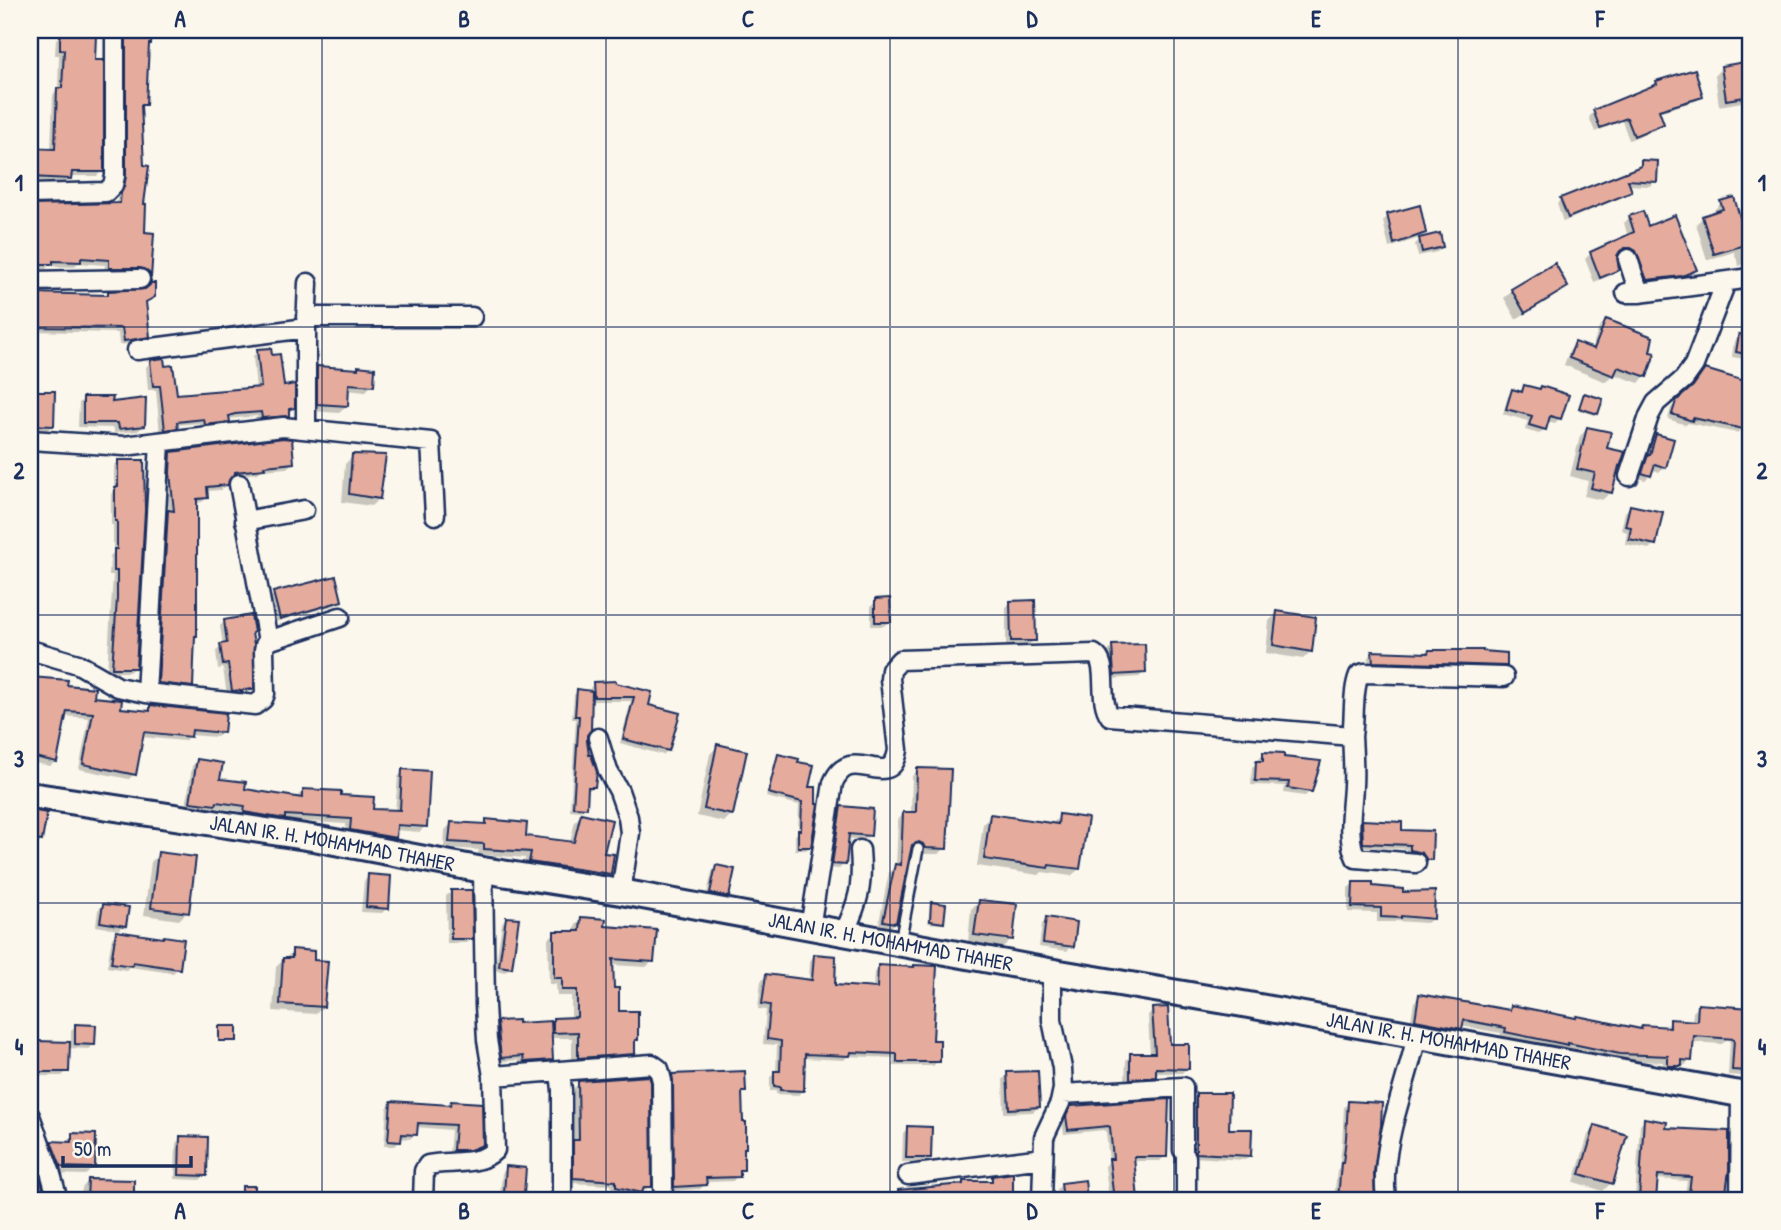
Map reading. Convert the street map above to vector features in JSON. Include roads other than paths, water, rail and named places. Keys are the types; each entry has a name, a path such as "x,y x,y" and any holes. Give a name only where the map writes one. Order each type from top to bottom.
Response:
{"main road":[{"name":"JALAN IR. H. MOHAMMAD THAHER","path":"30,796 319,839 1746,1095"}],"street":[{"path":"30,194 106,192 113,185 116,176 115,30"},
{"path":"1628,259 1632,293 1751,278"},
{"path":"30,281 140,279"},
{"path":"1629,476 1652,410 1684,379 1694,365 1726,282"},
{"path":"306,429 308,283"},
{"path":"137,351 306,323 472,317"},
{"path":"30,440 124,446 283,427 431,442 435,515"},
{"path":"146,693 160,442"},
{"path":"239,485 268,641"},
{"path":"246,521 304,510"},
{"path":"30,650 78,664 118,687 146,693 255,705 263,699 264,650 268,641 340,617"},
{"path":"810,928 837,774 851,765 886,769 892,767 897,759 890,679 894,665 900,660 1094,654 1099,656 1102,662 1104,700 1110,716 1352,736"},
{"path":"1416,863 1356,858 1352,850 1352,736 1354,696 1359,675 1504,677"},
{"path":"598,738 608,771 628,817 630,833 621,892"},
{"path":"844,933 856,907 860,888 860,850"},
{"path":"423,1200 424,1171 428,1165 475,1161 489,1156 495,1150 493,1076 485,1005 483,870"},
{"path":"1042,1200 1044,1137 1062,1094 1062,1068 1052,1020 1054,972"},
{"path":"1387,1200 1384,1193 1386,1160 1392,1124 1413,1058 1417,1035"},
{"path":"493,1076 652,1064 659,1069 662,1081 663,1188"},
{"path":"560,1072 562,1200"},
{"path":"1062,1094 1183,1087 1186,1200"},
{"path":"1740,1200 1746,1095"},
{"path":"30,1116 58,1200"},
{"path":"908,1175 1043,1158"}],"lane":[{"path":"900,944 918,849"}]}
